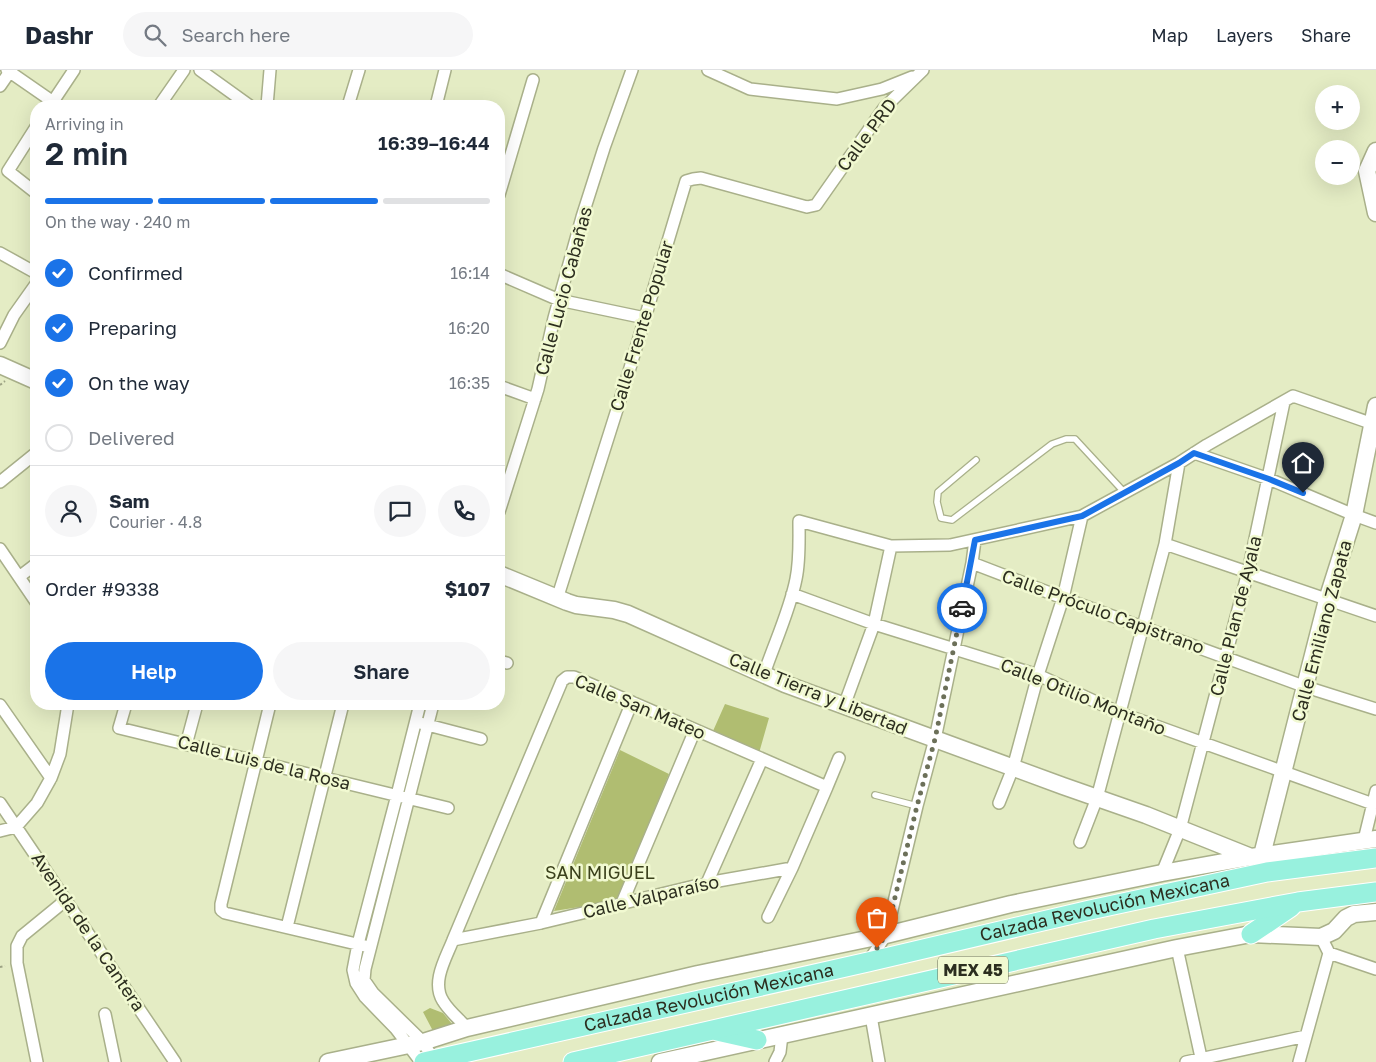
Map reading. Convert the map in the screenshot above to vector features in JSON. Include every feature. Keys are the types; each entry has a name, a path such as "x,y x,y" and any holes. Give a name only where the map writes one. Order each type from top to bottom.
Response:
{"main road":[{"name":"Calzada Revolución Mexicana","path":"427,1061 1090,910 1267,872 1371,858"},
{"name":"Calzada Revolución Mexicana","path":"573,1062 1154,928 1298,902 1376,892"},
{"path":"1251,934 1298,902"},
{"path":"712,1030 757,1040"}],"street":[{"path":"57,100 74,70"},
{"path":"163,100 184,70"},
{"path":"200,70 242,100"},
{"path":"268,100 270,70"},
{"path":"350,100 359,70"},
{"path":"438,100 445,70"},
{"name":"Calle Lucio Cabañas","path":"505,493 535,399 559,300 582,217 632,70"},
{"path":"708,70 750,89 837,99 882,89 919,73"},
{"path":"0,86 9,71 47,100"},
{"name":"Calle PRD","path":"816,205 884,108 919,73"},
{"path":"505,175 533,80"},
{"path":"30,136 8,171 30,188"},
{"path":"1376,152 1367,171 1374,196 1376,213"},
{"name":"Calle Frente Popular","path":"557,599 628,378 686,181 693,178 701,178 807,207 816,205"},
{"path":"0,253 30,270"},
{"path":"505,277 559,300 646,318"},
{"path":"0,343 14,315 30,292"},
{"path":"0,365 30,378"},
{"path":"505,388 535,399"},
{"path":"764,674 792,594 798,563 800,521 891,546 950,545 1082,516 1179,463 1294,396 1374,425"},
{"name":"Calle Plan de Ayala","path":"1162,873 1180,829 1226,657 1248,572 1284,402"},
{"name":"Calle Emiliano Zapata","path":"1257,856 1284,771 1327,600 1354,515 1374,425 1376,406"},
{"path":"1194,453 1269,479 1376,523"},
{"path":"0,482 30,458"},
{"path":"1080,842 1097,798 1165,544 1179,463"},
{"path":"999,803 1012,768 1038,675 1063,598 1082,516"},
{"path":"868,962 886,935 935,739 972,563 975,540"},
{"path":"1165,544 1376,616"},
{"path":"844,706 874,624 891,546"},
{"path":"0,549 30,593"},
{"name":"Calle Próculo Capistrano","path":"972,563 1306,686 1376,709"},
{"path":"19,577 30,569"},
{"name":"Calle Tierra y Libertad","path":"505,577 576,605 604,608 628,614 785,684 1257,856"},
{"name":"Calle Otilio Montaño","path":"792,594 874,624 1038,675 1120,713 1374,804"},
{"name":"Calle San Mateo","path":"467,1028 443,1001 439,990 439,977 562,681 567,676 574,677 827,787"},
{"path":"540,923 632,702"},
{"path":"0,705 51,778"},
{"path":"0,831 16,827 37,804 51,778 60,754 67,710"},
{"name":"Calle Luis de la Rosa","path":"124,710 120,728 448,808"},
{"path":"186,745 195,710"},
{"path":"268,710 221,910 225,913 370,947"},
{"path":"287,927 341,710"},
{"path":"418,710 353,970 360,981 373,993 416,1044 427,1061"},
{"path":"360,981 365,969 431,710"},
{"path":"415,722 481,738"},
{"path":"622,904 695,730"},
{"path":"768,917 792,868 839,758"},
{"path":"707,883 762,759"},
{"path":"328,1062 416,1044 467,1028 698,974 886,935 1011,904 1162,873 1370,839 1376,790"},
{"name":"Avenida de la Cantera","path":"0,803 175,1062"},
{"name":"Calle Valparaíso","path":"453,940 540,923 707,883 792,868"},
{"path":"37,1062 18,963 17,946 22,936 66,900"},
{"path":"660,1062 1177,948 1251,934 1321,937 1334,931 1346,918 1354,914 1376,912"},
{"path":"1299,1062 1329,953 1321,937"},
{"path":"1177,948 1201,1060"},
{"path":"1329,953 1376,969"},
{"path":"105,1014 115,1062"},
{"path":"871,1016 879,1062"},
{"path":"775,1062 780,1052 782,1035"},
{"path":"1186,1062 1306,1036"}],"lane":[{"path":"976,460 938,492 937,502 941,518 952,520 1052,444 1066,438 1075,438 1125,493"},
{"path":"875,795 917,806"}],"green space":[{"path":"725,704 769,718 759,753 713,731"},
{"name":"SAN MIGUEL","path":"620,750 669,774 618,901 554,911"},
{"path":"430,1008 443,1013 452,1024 433,1031 423,1012"}],"way so far":[{"path":"877,948 886,935 935,739 962,608"}],"route":[{"path":"962,608 975,540 1082,516 1194,453 1303,493"}]}
